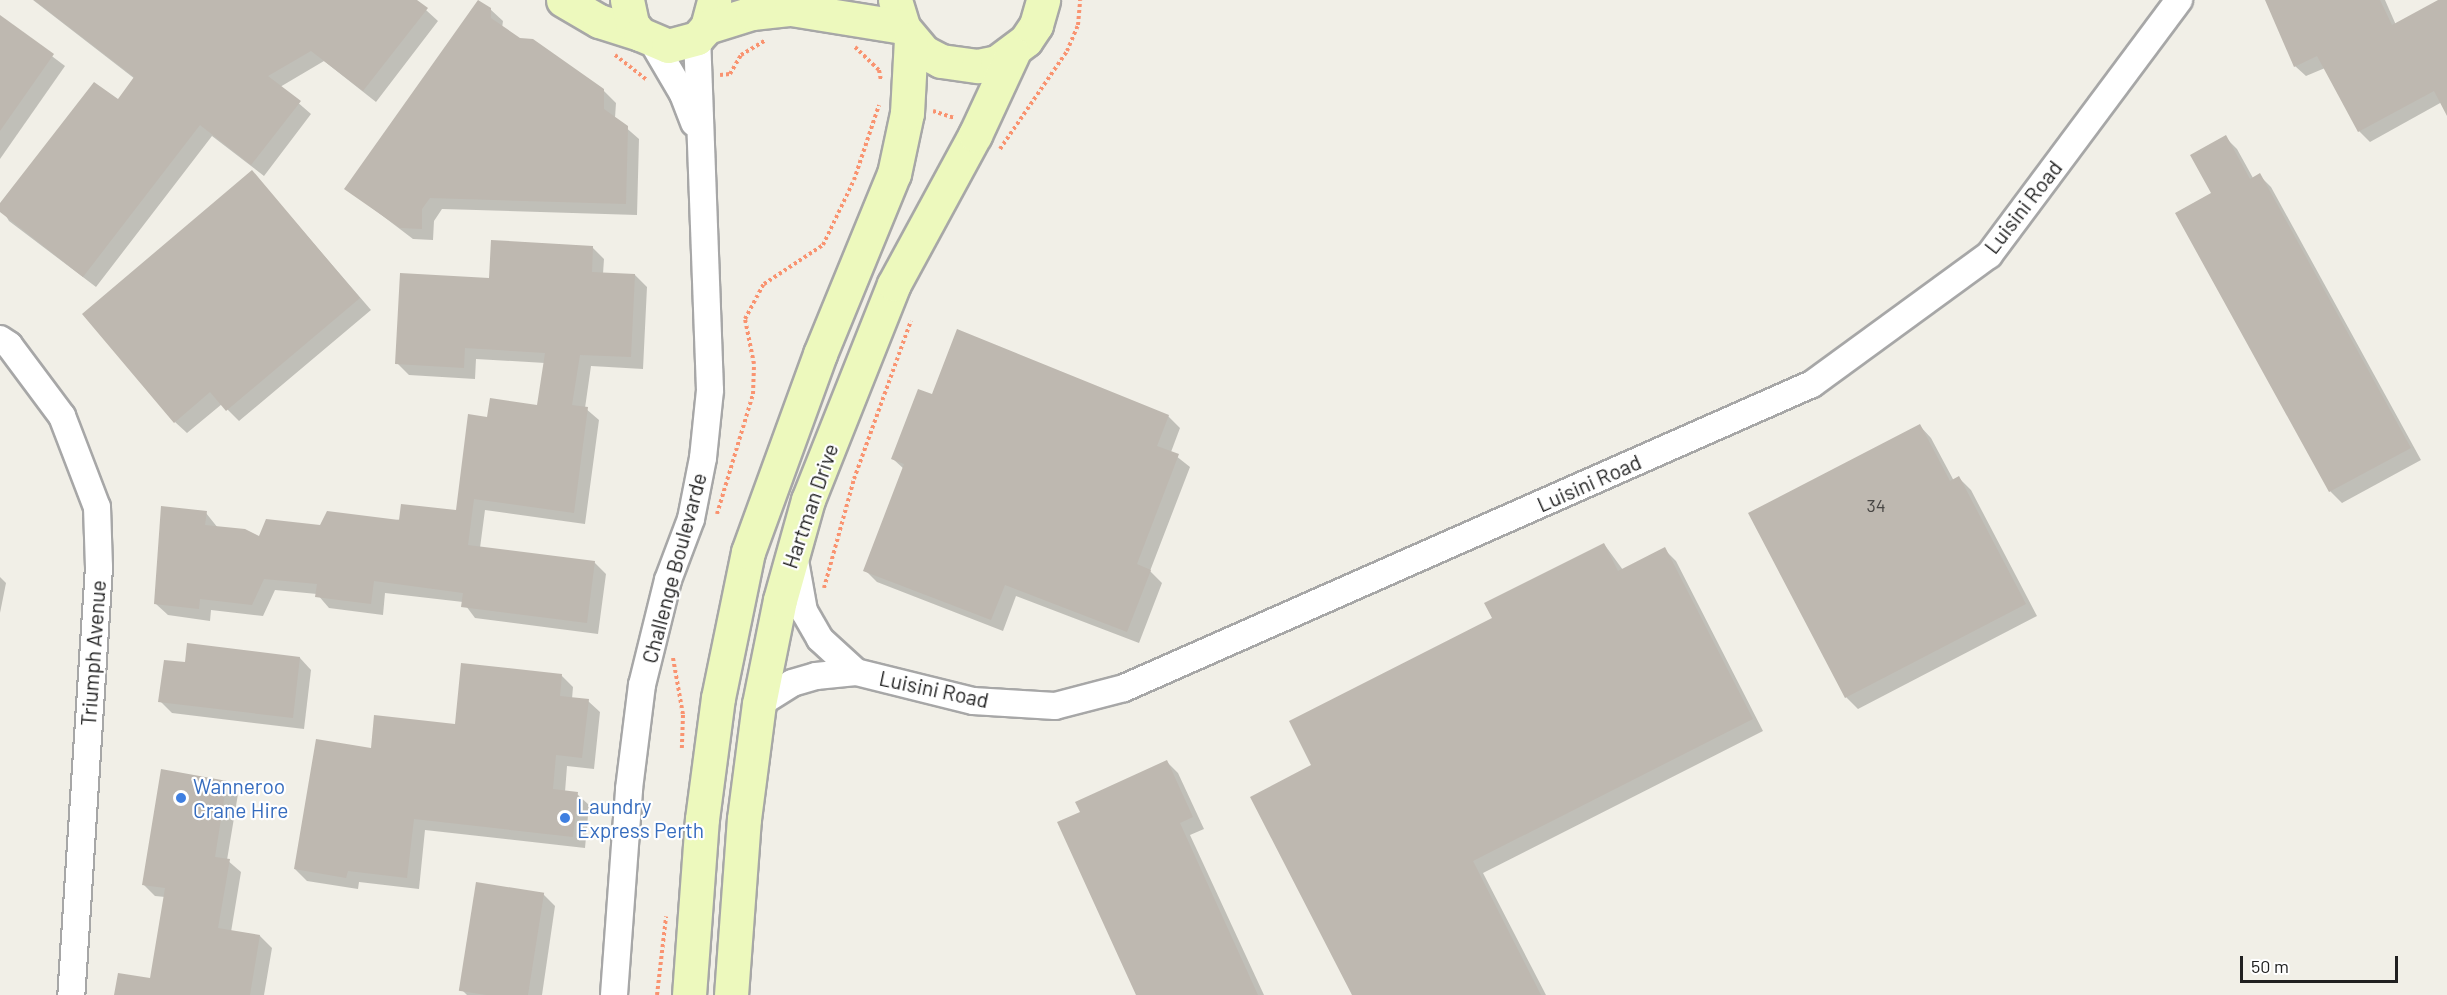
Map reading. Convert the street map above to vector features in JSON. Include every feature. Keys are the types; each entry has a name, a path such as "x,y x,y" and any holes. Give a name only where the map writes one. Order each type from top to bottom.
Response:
{"main road":[{"path":"563,0 599,21 646,38 675,45 706,22 752,13 791,9 903,22 941,61 959,66 997,62 1013,53"},
{"path":"627,0 632,24 646,38"},
{"name":"Hartman Drive","path":"731,995 744,819 759,704 808,500 870,336 894,284 989,140 1013,53 1036,25 1043,0"},
{"name":"Hartman Drive","path":"689,995 702,819 718,698 748,552 820,354 894,174 904,142 908,106 903,22"}],"street":[{"name":"Luisini Road","path":"759,704 792,683 856,672 973,701 1055,705 1124,688 1812,384 1989,255 2180,0"},
{"name":"Challenge Boulevarde","path":"614,995 629,789 642,685 668,580 691,519 703,458 710,390 700,140 688,81 706,22"},
{"name":"Challenge Boulevarde","path":"646,38 688,81"},
{"name":"Triumph Avenue","path":"0,339 9,345 62,416 97,507 99,567 71,995"},
{"name":"Luisini Road","path":"794,551 804,611 820,639 856,672"}],"path":[{"path":"989,140 1067,51 1078,25 1080,0"},
{"path":"607,49 654,86 730,74 748,49 773,38"},
{"path":"847,44 868,57 879,70 882,83"},
{"path":"712,526 753,394 754,364 745,320 752,300 764,284 823,245 854,180 880,102 908,106 964,120 989,140 995,159"},
{"path":"821,601 854,479 911,318"},
{"path":"672,650 683,715 682,755"},
{"path":"657,995 666,914"}],"building":[{"path":"34,0 417,0 428,8 363,91 311,51 268,76 301,101 251,165 200,125 83,277 0,212 0,203 94,82 118,99 134,77"},
{"path":"478,0 491,8 491,18 520,38 533,39 604,89 604,109 628,126 626,204 430,198 422,209 422,229 400,228 344,189"},
{"path":"2265,0 2380,0 2392,25 2438,0 2447,0 2447,116 2434,91 2358,132 2317,56 2294,67"},
{"path":"0,15 54,54 0,131"},
{"path":"2226,135 2250,179 2260,173 2411,448 2329,492 2175,213 2211,193 2190,155"},
{"path":"252,170 360,298 226,411 210,392 174,423 82,314"},
{"path":"491,240 593,246 592,272 635,274 631,357 580,355 572,405 588,407 574,513 474,499 468,545 595,561 587,623 461,607 463,593 374,581 371,604 315,597 317,584 264,579 252,605 200,599 199,609 154,604 161,506 207,511 205,525 245,529 259,536 266,519 320,525 327,511 399,520 401,504 456,510 468,414 487,417 490,398 537,405 545,353 465,348 464,368 395,364 400,273 489,278"},
{"path":"957,329 1169,415 1157,446 1179,454 1137,564 1151,570 1127,632 1005,585 991,620 863,571 904,464 891,459 918,389 932,394"},
{"path":"1920,424 1950,481 1959,476 2026,604 1845,698 1748,513"},
{"path":"1604,543 1618,571 1665,547 1753,719 1473,861 1541,995 1352,995 1250,797 1311,765 1289,721 1492,618 1484,603"},
{"path":"187,643 300,657 293,718 158,702 164,660 185,662"},
{"path":"461,663 562,674 560,696 589,699 582,758 556,755 553,789 578,792 573,837 414,819 407,878 348,871 346,878 294,869 316,739 371,748 374,715 455,724"},
{"path":"1167,760 1193,817 1180,823 1258,995 1136,995 1057,822 1080,812 1075,802"},
{"path":"161,769 227,781 215,857 230,859 218,928 260,935 250,995 114,995 118,973 150,978 165,888 142,885"},
{"path":"476,882 544,893 528,995 486,995 459,991"}],"place":[{"name":"Wanneroo Crane Hire","path":"181,798"},
{"name":"Laundry Express Perth","path":"565,818"}]}
